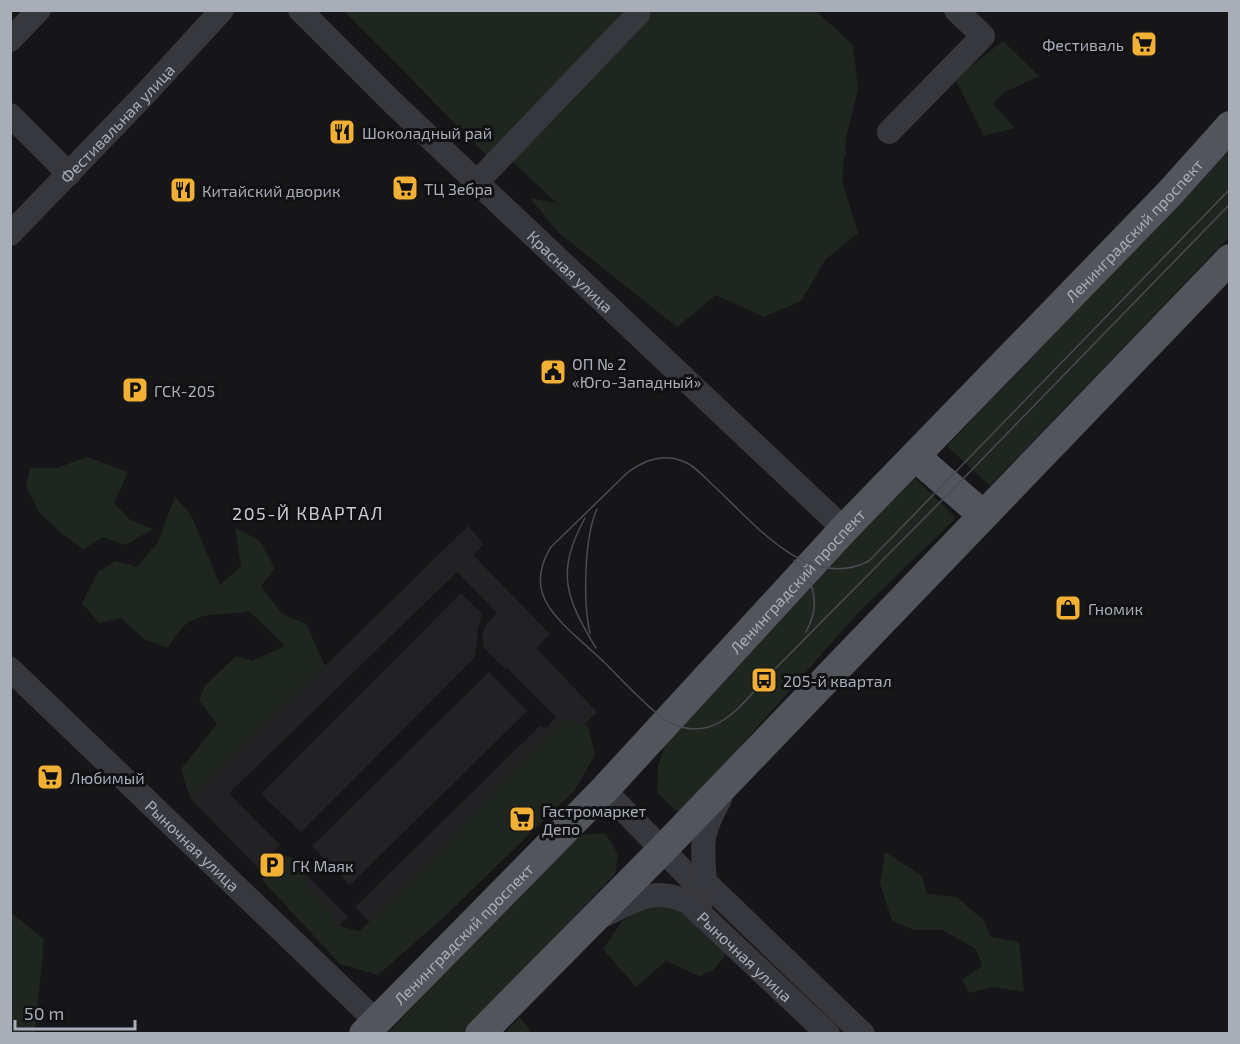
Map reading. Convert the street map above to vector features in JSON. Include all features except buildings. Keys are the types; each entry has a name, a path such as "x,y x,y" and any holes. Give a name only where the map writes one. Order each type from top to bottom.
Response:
{"main road":[{"name":"Ленинградский проспект","path":"370,1027 604,790 844,530 1170,194 1230,126"},
{"path":"480,1034 663,849 1230,259"},
{"path":"916,456 983,515"}],"street":[{"path":"10,40 39,10"},
{"name":"Фестивальная улица","path":"10,234 222,10"},
{"name":"Красная улица","path":"300,10 477,182 844,530"},
{"path":"889,132 983,36 956,10"},
{"path":"477,182 638,14"},
{"path":"10,115 69,174"},
{"name":"Рыночная улица","path":"10,669 370,1027"},
{"path":"701,883 706,827 739,768"},
{"name":"Рыночная улица","path":"604,790 663,849 863,1034"},
{"name":"Рыночная улица","path":"701,883 696,891 702,913 828,1034"},
{"path":"589,922 642,897 656,894 676,896 702,913"}],"shaded area":[{"path":"344,11 816,11 853,45 858,89 846,138 845,152 847,154 844,157 842,181 858,233 825,260 801,301 764,317 716,295 677,327 559,233 530,198 557,203 500,150 491,160"},
{"path":"1003,41 1039,76 1003,93 993,104 1015,128 984,136 955,79"},
{"path":"1229,149 1229,237 990,486 947,446"},
{"path":"87,457 128,472 114,503 130,520 153,529 126,545 103,537 83,549 62,534 40,513 26,487 30,468 57,468"},
{"path":"911,474 956,518 857,614 680,815 657,792 658,766 665,745"},
{"path":"175,496 191,515 220,585 241,566 235,528 259,540 275,568 261,586 282,614 306,624 325,666 190,798 181,769 217,724 199,700 204,687 236,656 252,661 285,646 249,611 196,618 182,628 168,648 144,639 121,618 99,623 82,603 98,572 116,561 137,567 158,542"},
{"path":"468,526 484,544 473,555 550,634 536,648 597,712 375,928 355,907 540,726 546,728 556,717 484,648 482,637 486,625 497,613 457,572 229,793 280,845 258,868 190,798"},
{"path":"461,593 482,614 475,657 301,832 261,794"},
{"path":"489,672 527,711 350,885 312,846"},
{"path":"562,720 588,726 595,755 575,790 443,918 378,975 340,964 262,880 267,867 284,855 294,858 308,886 329,908 336,925 359,931 387,907"},
{"path":"605,833 618,854 615,874 463,1033 387,1034 564,846 581,835"},
{"path":"885,852 922,876 927,894 957,897 984,921 991,937 1019,942 1024,992 993,987 969,993 962,980 982,966 976,949 943,930 915,930 892,921 880,883"},
{"path":"291,859 348,917 328,936"},
{"path":"670,902 723,944 725,956 712,971 699,976 666,961 636,987 603,949 622,921 648,906"},
{"path":"11,912 44,940 35,1033 11,1033"},
{"path":"520,1017 532,1033 505,1033"}],"tram line":[{"path":"1230,189 869,561 847,568 825,568 804,561 784,550 765,535 691,465 679,460 663,458 648,461 627,473 551,547 545,558 541,576 541,589 547,604 570,631 665,720 681,727 696,729 709,727 721,721 743,703 1230,204"},
{"path":"590,633 586,605 586,570 589,536 597,509"},
{"path":"585,518 570,554 567,570 568,585 577,614 596,648"},
{"path":"794,560 807,576 814,594 811,622 806,632"}],"place":[{"name":"Фестиваль","path":"1144,44"},
{"name":"Шоколадный рай","path":"342,132"},
{"name":"ТЦ Зебра","path":"405,188"},
{"name":"Китайский дворик","path":"183,190"},
{"name":"ОП № 2 «Юго-Западный»","path":"553,372"},
{"name":"ГСК-205","path":"135,390"},
{"name":"Гномик","path":"1068,608"},
{"name":"205-й квартал","path":"764,680"},
{"name":"Любимый","path":"50,777"},
{"name":"Гастромаркет Депо","path":"522,819"},
{"name":"ГК Маяк","path":"272,865"}],"district":[{"name":"205-Й КВАРТАЛ","path":"308,513"}]}
